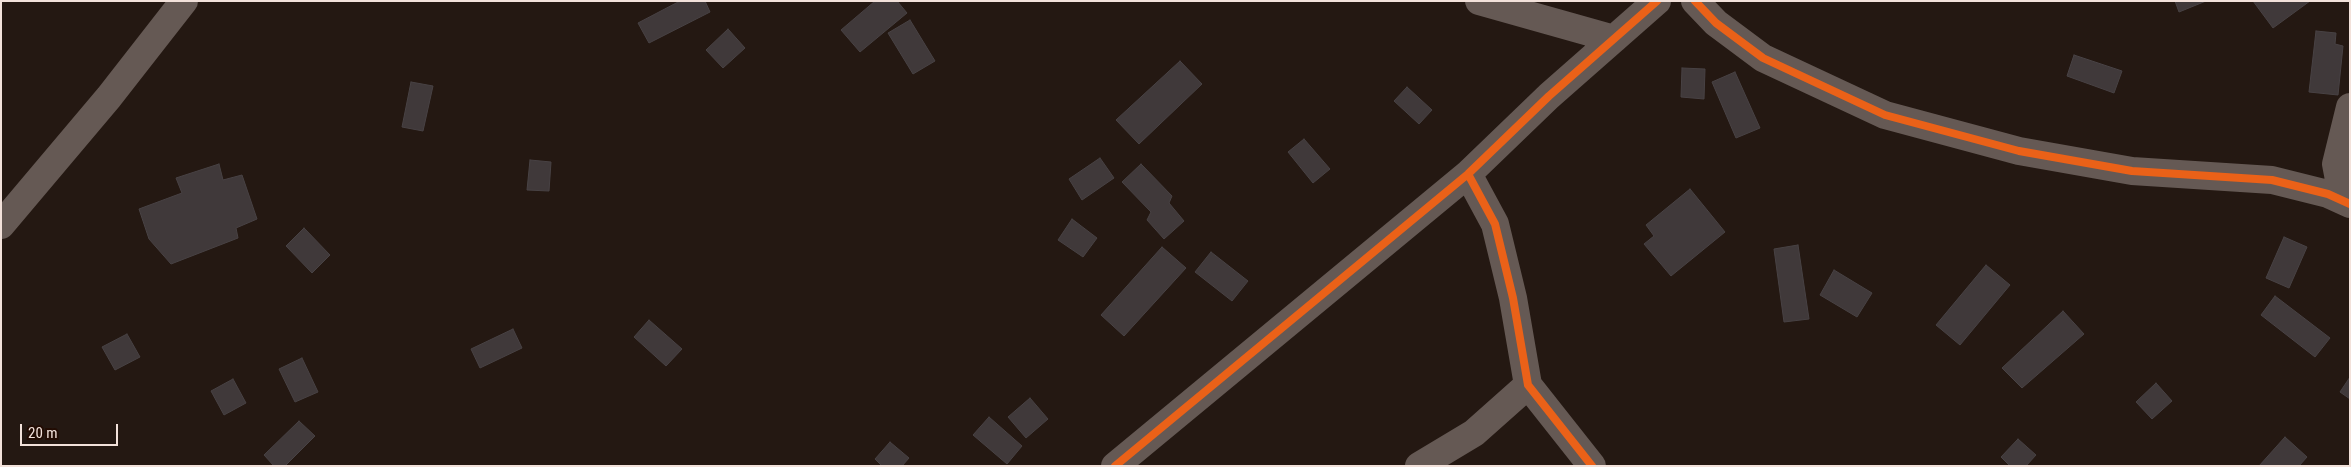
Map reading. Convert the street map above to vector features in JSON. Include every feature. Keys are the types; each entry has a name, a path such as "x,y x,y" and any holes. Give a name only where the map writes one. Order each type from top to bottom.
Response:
{"street":[{"path":"1,225 110,97 184,1"},
{"path":"1479,1 1614,39"},
{"path":"1115,466 1468,174 1549,96 1657,1"},
{"path":"1695,1 1716,23 1763,58 1885,115 2018,151 2132,171 2272,180 2328,194 2346,203"},
{"path":"2346,203 2336,164 2350,107"},
{"path":"1468,174 1495,224 1513,298 1528,386 1592,466"},
{"path":"1419,466 1474,433 1528,386"}],"building":[{"path":"680,1 705,1 710,12 649,43 638,23"},
{"path":"875,1 897,1 907,13 860,52 841,30"},
{"path":"2175,1 2206,1 2179,12"},
{"path":"2253,1 2310,1 2273,28"},
{"path":"910,20 935,61 913,74 888,33"},
{"path":"728,29 745,48 723,68 706,50"},
{"path":"2316,31 2336,33 2335,44 2343,46 2338,95 2309,92"},
{"path":"2074,55 2122,71 2114,93 2067,76"},
{"path":"1180,61 1202,84 1139,144 1116,120"},
{"path":"1682,68 1705,69 1704,99 1681,97"},
{"path":"1735,72 1760,128 1736,138 1712,82"},
{"path":"411,82 433,86 423,131 402,127"},
{"path":"1407,87 1432,110 1419,124 1394,101"},
{"path":"1304,139 1330,169 1313,183 1288,152"},
{"path":"1100,158 1114,178 1082,200 1069,179"},
{"path":"530,160 551,162 549,191 527,190"},
{"path":"219,164 223,180 242,175 257,219 236,228 238,238 171,264 149,239 139,209 182,193 176,178"},
{"path":"1141,164 1172,196 1169,203 1184,221 1164,239 1147,220 1151,212 1122,182"},
{"path":"1690,189 1725,232 1671,276 1644,244 1654,236 1646,225"},
{"path":"1072,219 1097,238 1083,257 1058,240"},
{"path":"304,228 330,255 312,273 286,246"},
{"path":"2284,237 2307,247 2289,288 2266,278"},
{"path":"1798,245 1809,319 1784,322 1774,249"},
{"path":"1162,247 1186,268 1124,336 1101,315"},
{"path":"1211,252 1248,281 1232,301 1195,272"},
{"path":"1986,265 2010,285 1960,345 1936,325"},
{"path":"1834,270 1872,293 1857,317 1820,295"},
{"path":"2275,296 2330,338 2315,357 2261,315"},
{"path":"2063,311 2084,334 2022,388 2002,368"},
{"path":"649,320 682,349 666,366 634,337"},
{"path":"513,329 522,348 480,368 471,349"},
{"path":"127,334 140,357 115,370 102,347"},
{"path":"302,358 318,392 295,402 279,369"},
{"path":"2350,377 2350,399 2340,392"},
{"path":"233,379 246,403 224,415 211,391"},
{"path":"2156,383 2172,401 2152,419 2136,402"},
{"path":"1030,398 1048,419 1026,438 1008,417"},
{"path":"989,417 1022,446 1007,464 973,435"},
{"path":"299,421 315,436 285,466 274,466 264,455"},
{"path":"2285,437 2307,457 2299,466 2259,466"},
{"path":"2018,439 2036,455 2026,466 2010,466 2001,457"},
{"path":"890,442 909,458 902,466 882,466 875,459"}],"cycle path":[{"path":"1115,466 1468,174 1549,96 1657,1"},
{"path":"1695,1 1716,23 1763,58 1885,115 2019,151 2132,171 2272,180 2328,194 2350,204"},
{"path":"1468,174 1495,224 1513,298 1528,385 1592,466"}]}
